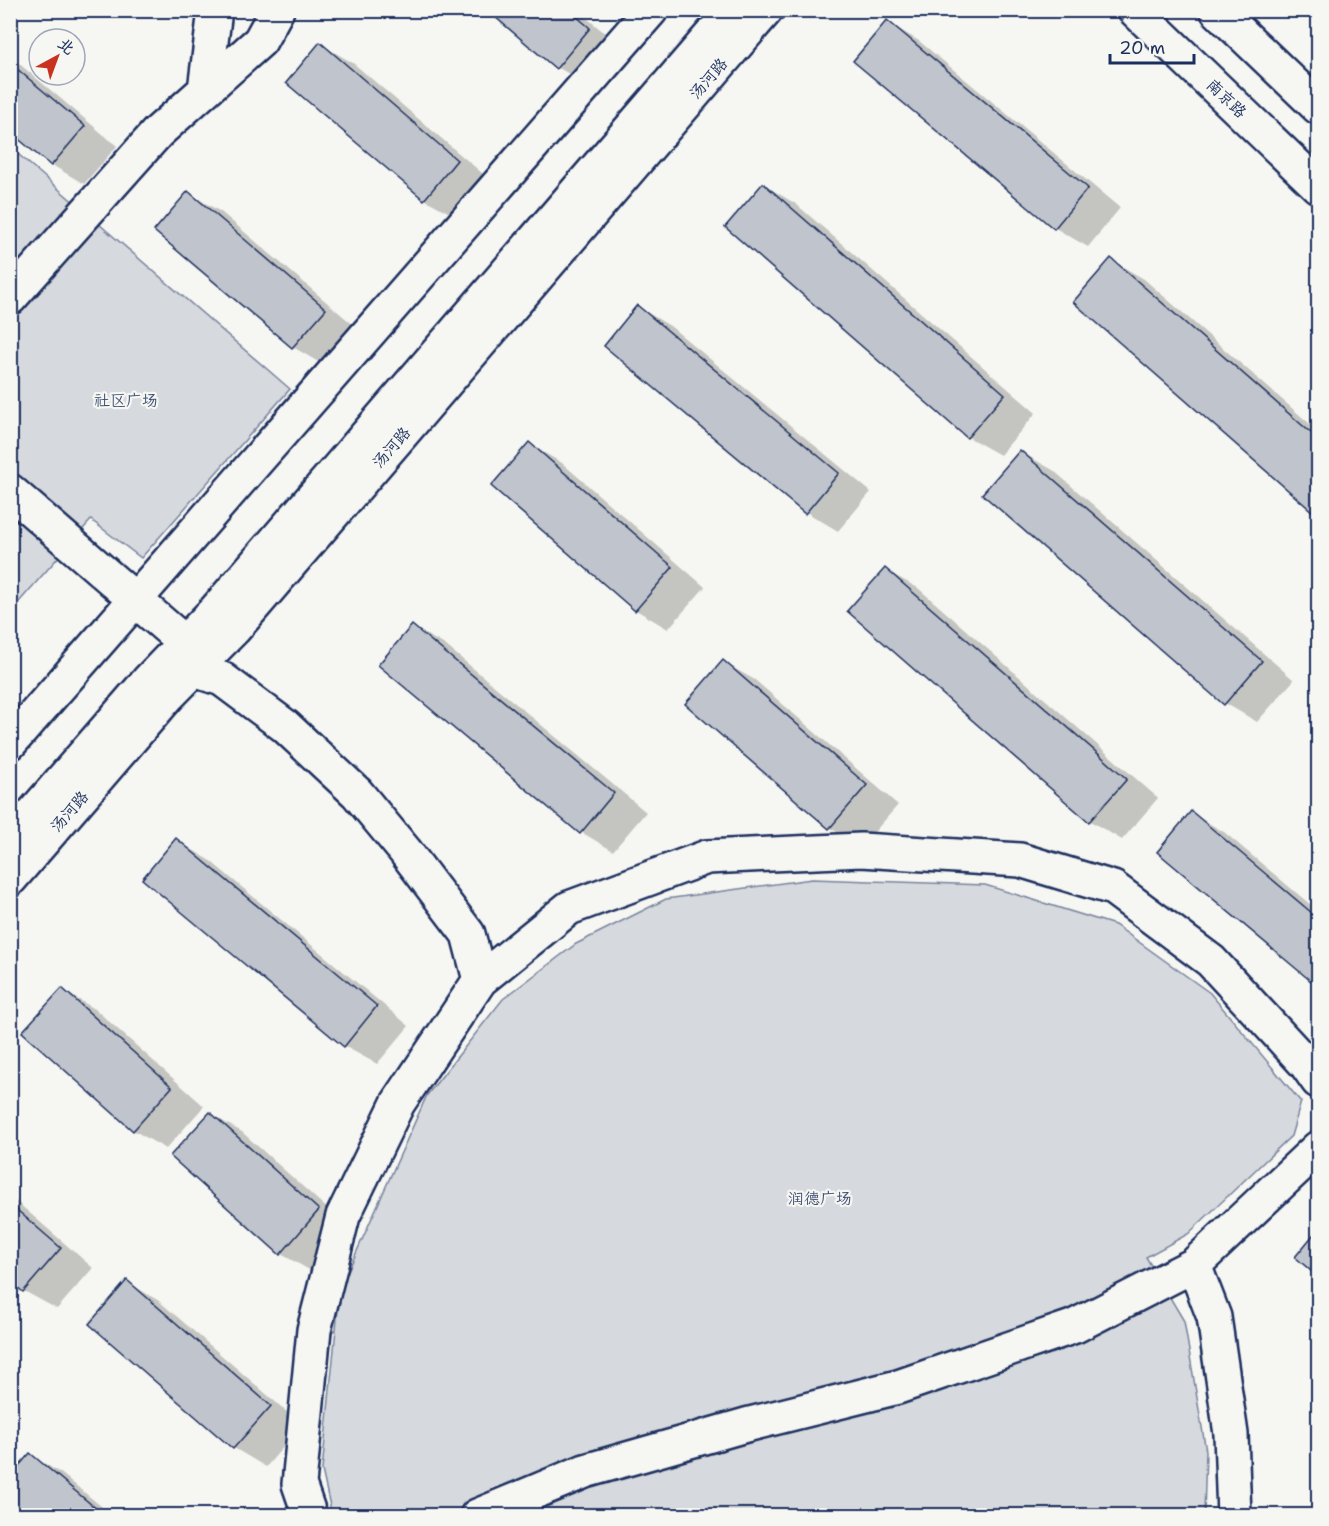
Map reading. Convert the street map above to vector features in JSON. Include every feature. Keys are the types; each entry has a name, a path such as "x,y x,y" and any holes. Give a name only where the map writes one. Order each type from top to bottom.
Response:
{"main road":[{"path":"205,90 215,10"},
{"path":"10,298 157,133 260,41 277,10"},
{"path":"10,743 651,10"},
{"name":"汤河路","path":"10,879 167,697 215,611 733,10"},
{"name":"汤河路","path":"10,840 148,681 242,620 766,10"},
{"name":"南京路","path":"1135,10 1318,186"},
{"path":"1217,10 1318,107"},
{"path":"10,491 136,601 189,656 285,726 357,793 405,851 468,934 480,980"},
{"path":"310,1515 299,1484 314,1330 343,1216 398,1103 480,980 569,908 707,856 861,850 1020,860 1113,888 1211,960 1306,1064 1318,1081"},
{"path":"477,1515 585,1471 746,1425 898,1387 1075,1326 1194,1265 1318,1148"},
{"path":"1194,1265 1214,1317 1231,1434 1234,1515"}],"green space":[{"name":"社区广场","path":"11,148 290,389 141,558 91,520 11,611"},
{"name":"润德广场","path":"812,879 985,885 1115,925 1210,993 1301,1102 1291,1136 1188,1234 1146,1257 1184,1321 1206,1451 1204,1515 332,1515 322,1470 340,1289 427,1095 503,999 576,944 666,899"}],"building":[{"path":"487,10 569,10 590,28 556,69"},
{"path":"887,20 1088,188 1054,229 853,61"},
{"path":"320,42 457,160 424,200 286,83"},
{"path":"10,63 27,77 27,87 39,87 85,126 51,166 10,132"},
{"path":"763,183 1005,394 967,438 725,227"},
{"path":"188,191 326,309 292,348 154,231"},
{"path":"1111,258 1318,439 1318,508 1314,513 1073,302"},
{"path":"637,305 839,473 805,514 604,346"},
{"path":"529,442 673,567 635,611 491,486"},
{"path":"1020,450 1262,661 1224,705 982,494"},
{"path":"885,568 1127,779 1089,822 847,611"},
{"path":"412,625 614,793 580,834 378,665"},
{"path":"723,660 867,785 829,829 685,704"},
{"path":"1191,811 1318,918 1318,987 1157,852"},
{"path":"176,838 377,1006 344,1047 142,879"},
{"path":"62,988 172,1087 133,1131 22,1032"},
{"path":"210,1112 319,1210 280,1255 170,1156"},
{"path":"10,1204 61,1248 23,1292 10,1281"},
{"path":"1318,1229 1318,1277 1295,1257"},
{"path":"127,1280 271,1406 233,1449 89,1324"},
{"path":"30,1453 105,1516 22,1516 10,1506 10,1476"}]}
